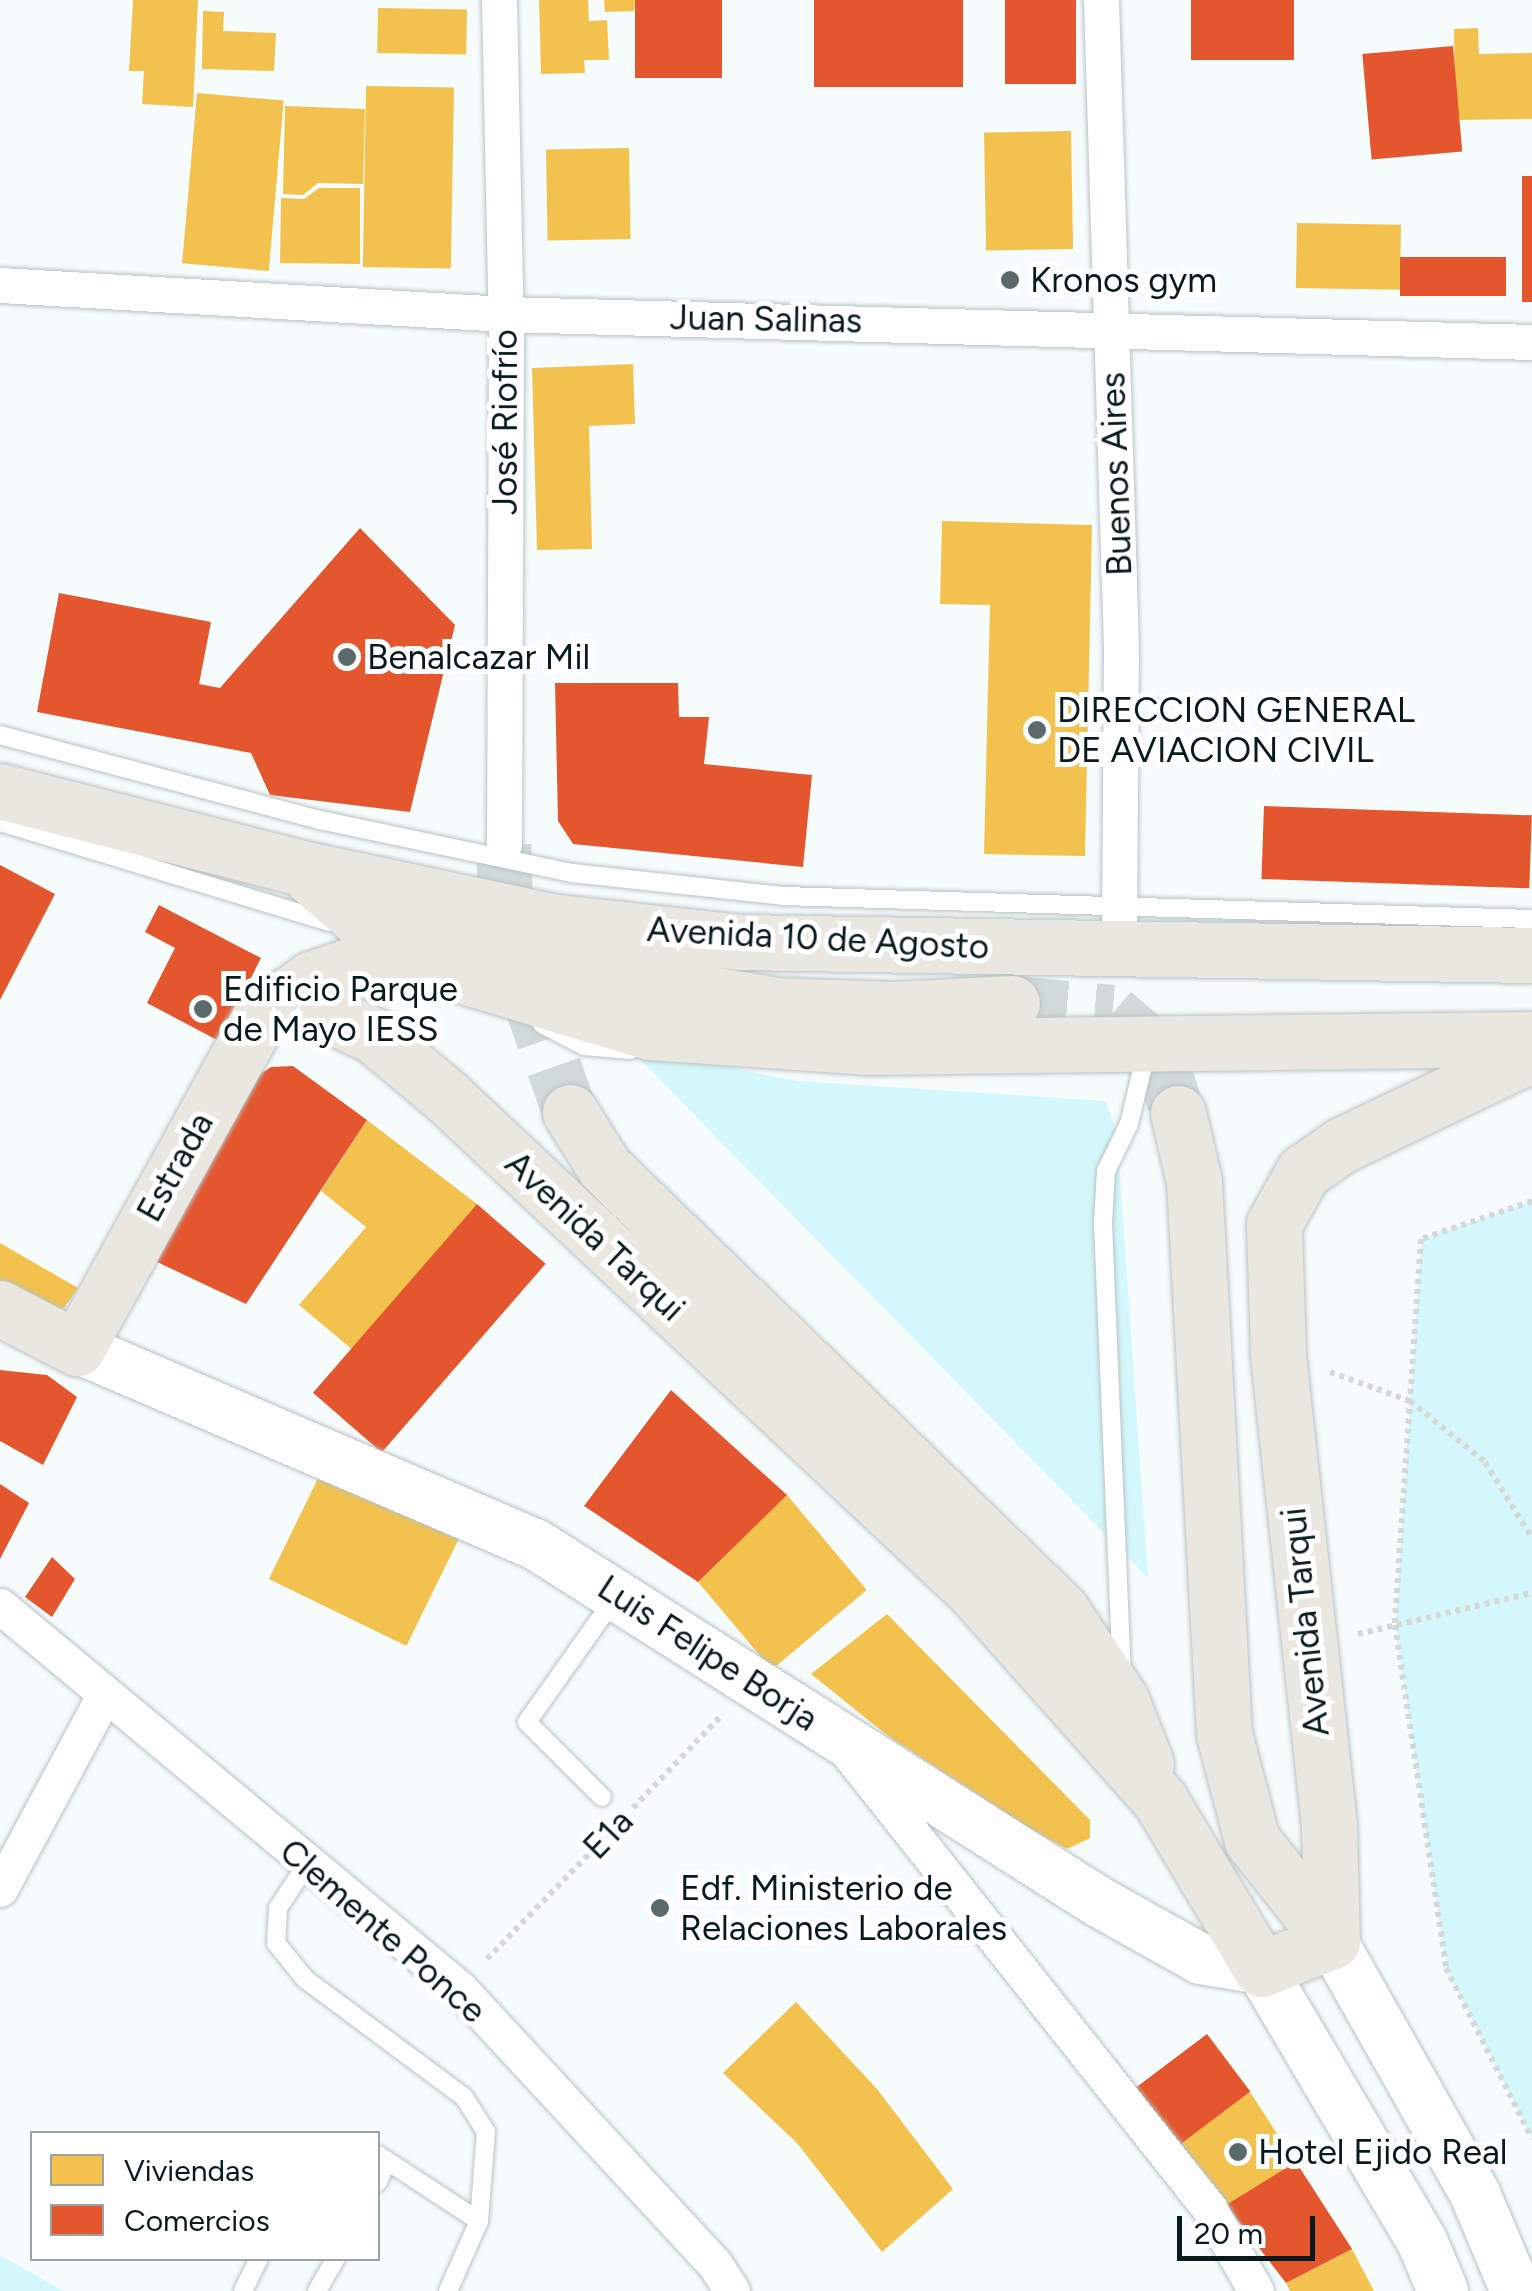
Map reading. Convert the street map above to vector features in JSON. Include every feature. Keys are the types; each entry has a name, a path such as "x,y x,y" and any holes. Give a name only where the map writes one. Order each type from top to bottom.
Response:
{"main road":[{"name":"Avenida 10 de Agosto","path":"0,791 300,868 550,920 739,942 1120,928 1532,955"},
{"path":"300,868 358,918 469,952 775,1006 892,1010 1012,1003"},
{"path":"286,996 310,979 349,966 430,966 650,1032 868,1047 1527,1056"},
{"name":"Estrada","path":"77,1348 260,1016 286,996"},
{"name":"Avenida Tarqui","path":"286,996 373,1035 446,1096 973,1590 1160,1800 1422,2241 1443,2291"},
{"name":"Avenida Tarqui","path":"1516,2291 1476,2194 1332,1942 1329,1824 1306,1646 1278,1352 1274,1224 1303,1172 1342,1145 1527,1056"},
{"path":"834,1734 1201,1959 1261,1969 1332,1942 1252,1840 1224,1734 1194,1181 1142,1077"},
{"path":"570,1112 605,1168 1061,1610 1121,1700 1160,1800"},
{"name":"Luis Felipe Borja","path":"0,1308 77,1348 536,1544 757,1680 834,1734"}],"street":[{"name":"José Riofrío","path":"498,0 505,314 504,844"},
{"name":"Buenos Aires","path":"1100,0 1111,326 1120,928"},
{"name":"Juan Salinas","path":"0,286 505,314 1111,326 1532,342"},
{"name":"Clemente Ponce","path":"0,1606 459,1988 714,2264 732,2291"},
{"path":"0,1889 105,1694"},
{"name":"Luis Felipe Borja","path":"834,1734 1209,2208 1256,2291"}],"lane":[{"path":"0,735 320,820 572,873 1120,928 1532,918"},
{"path":"0,822 302,910 430,966 584,1046 774,1062"},
{"path":"1456,1065 1527,1056"},
{"path":"831,1067 1030,1058 1142,1077 1129,1124 1106,1171 1103,1223 1108,1426 1124,1617 1121,1700"},
{"path":"602,1796 527,1722 617,1594"},
{"path":"307,1864 278,1908 276,1943 305,1979 464,2097 486,2132 478,2221 448,2291"},
{"path":"382,2158 478,2221"},
{"path":"243,2291 258,2261"},
{"path":"317,2291 334,2261"}],"path":[{"path":"1532,1202 1421,1239 1394,1625 1446,1968 1532,2139"},
{"path":"1278,1352 1410,1401 1484,1462 1532,1538"},
{"path":"1306,1646 1532,1593"},
{"name":"E1a","path":"459,1988 757,1680"}],"shaded area":[{"path":"628,1047 797,1081 1106,1101 1117,1133 1148,1578"},
{"path":"1532,1201 1532,2139 1446,1968 1395,1625 1421,1239"},
{"path":"0,2255 63,2291 0,2291"}],"building: Viviendas":[{"path":"133,0 198,0 193,107 142,104 144,71 129,71"},
{"path":"539,0 588,0 589,21 607,20 609,60 584,60 585,73 541,74"},
{"path":"604,0 635,0 634,11 605,12"},
{"path":"378,8 467,10 466,55 377,53"},
{"path":"203,11 224,12 223,31 276,33 274,71 202,69"},
{"path":"1478,28 1479,54 1532,53 1532,119 1455,120 1454,29"},
{"path":"366,86 454,88 451,269 363,267"},
{"path":"197,93 284,101 269,271 182,263"},
{"path":"285,106 365,109 363,184 318,183 303,195 283,194"},
{"path":"1071,131 1073,249 986,251 984,133"},
{"path":"629,148 631,239 548,240 546,149"},
{"path":"319,188 360,188 360,264 280,263 281,198 304,199"},
{"path":"1297,223 1401,225 1400,290 1296,288"},
{"path":"633,364 635,424 589,426 592,549 537,550 532,368"},
{"name":"DIRECCION GENERAL DE AVIACION CIVIL","path":"942,521 1092,525 1085,856 984,854 990,605 940,604"},
{"path":"367,1120 477,1204 353,1350 299,1305 366,1227 321,1191"},
{"path":"0,1243 78,1288 64,1308 58,1311 0,1282"},
{"path":"325,1464 463,1531 406,1646 269,1579"},
{"path":"787,1495 867,1590 772,1670 692,1575"},
{"path":"887,1614 1090,1820 1090,1838 1067,1849 1027,1827 888,1736 811,1674"},
{"path":"796,2002 877,2089 953,2189 882,2252 797,2143 723,2073"},
{"name":"Hotel Ejido Real","path":"1250,2092 1296,2162 1222,2210 1176,2140"},
{"path":"1352,2249 1374,2291 1290,2291 1286,2283"}],"building: Comercios":[{"path":"635,0 722,0 722,78 635,78"},
{"path":"814,0 963,0 963,87 814,87"},
{"path":"1005,0 1076,0 1076,84 1005,84"},
{"path":"1191,0 1294,0 1294,60 1191,60"},
{"path":"1453,46 1462,152 1372,160 1362,54"},
{"path":"1522,176 1532,176 1532,302 1522,302"},
{"path":"1400,257 1506,257 1506,296 1400,296"},
{"name":"Benalcazar Mil","path":"360,528 455,625 410,812 270,795 251,753 37,712 59,593 211,622 199,684 220,688"},
{"path":"555,683 678,683 679,717 709,717 704,764 812,775 803,867 573,844 558,821"},
{"path":"1264,806 1532,815 1529,888 1261,879"},
{"path":"0,865 55,894 0,1000"},
{"path":"159,905 261,958 219,1041 147,1003 175,948 145,932"},
{"path":"293,1066 367,1120 246,1304 155,1261 254,1078 271,1067"},
{"path":"477,1204 546,1264 382,1452 313,1393"},
{"path":"0,1370 47,1375 77,1397 43,1465 0,1441"},
{"path":"671,1390 787,1495 698,1582 584,1506"},
{"path":"0,1484 29,1503 0,1559"},
{"path":"52,1557 75,1579 52,1617 25,1597"},
{"path":"1207,2034 1250,2092 1178,2146 1134,2089"},
{"path":"1296,2162 1352,2249 1286,2283 1226,2205"}],"tunnel":[{"path":"504,844 505,890 526,988 570,1112"},
{"path":"1012,1003 1113,1012 1157,1050 1178,1113"}],"place":[{"name":"Kronos gym","path":"1010,280"},
{"name":"Benalcazar Mil","path":"347,657"},
{"name":"DIRECCION GENERAL DE AVIACION CIVIL","path":"1037,730"},
{"name":"Edificio Parque de Mayo IESS","path":"203,1009"},
{"name":"Edf. Ministerio de Relaciones Laborales","path":"660,1908"},
{"name":"Hotel Ejido Real","path":"1238,2152"}]}
